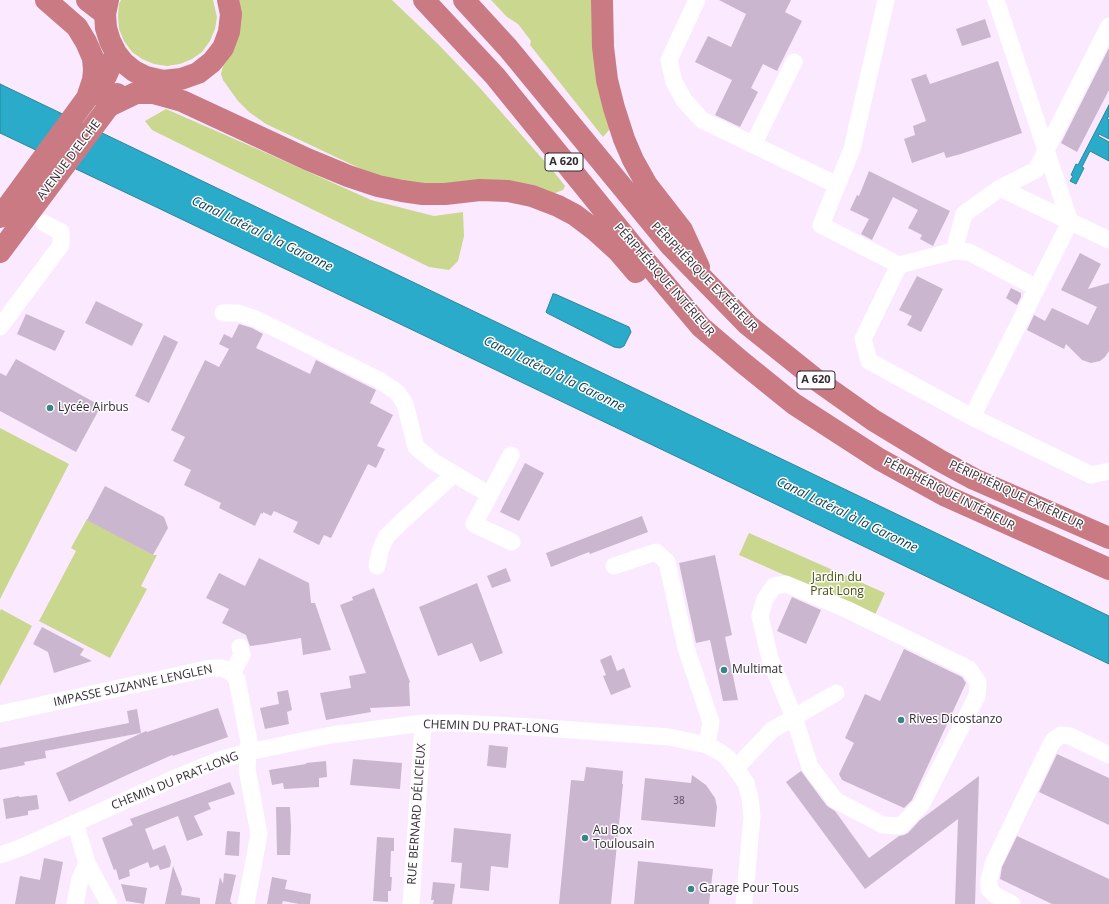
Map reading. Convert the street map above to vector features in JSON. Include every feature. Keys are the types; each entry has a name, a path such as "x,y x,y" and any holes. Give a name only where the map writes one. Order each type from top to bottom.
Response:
{"highway":[{"path":"46,0 77,27 93,58 94,70 87,98"},
{"path":"87,0 106,7 106,28 110,41 116,53 124,63 134,71 146,77 163,80 181,79 198,73 212,62 223,48 230,32 231,14 228,0"},
{"name":"PÉRIPHÉRIQUE INTÉRIEUR","path":"424,0 495,76 632,245 701,327 742,362 794,404 879,460 946,496 1041,540 1109,569"},
{"name":"PÉRIPHÉRIQUE EXTÉRIEUR","path":"464,0 508,48 670,245 748,325 818,381 873,420 939,460 974,479 1109,538"},
{"path":"602,0 603,47 607,80 624,139 633,160 647,185 682,230 706,282"},
{"name":"AVENUE D'ELCHE","path":"0,217 87,98 99,88 116,53"},
{"name":"AVENUE D'ELCHE","path":"1,251 110,106 115,95 126,85 135,80 146,77"},
{"path":"110,106 136,93 153,93 182,101 306,159 348,176 386,188 423,194 445,194 480,190 508,192 532,196 558,206 575,215 596,231 618,251 655,292 701,327"}],"street":[{"path":"697,0 669,60 674,82 684,100 702,120 837,185"},
{"path":"886,0 852,148 821,224 899,265 954,251 969,252 1037,288"},
{"path":"972,417 1070,222 996,0"},
{"path":"954,251 964,214 1000,188 1036,170 1109,26"},
{"path":"753,145 794,62"},
{"path":"1000,188 1109,240"},
{"path":"0,327 61,245 61,232 44,223"},
{"path":"899,265 863,339 869,361 972,417 1091,475 1109,471"},
{"path":"223,313 238,313 256,319 379,380 397,392 405,404 416,447 434,462 490,495"},
{"path":"511,454 474,524 512,542"},
{"path":"377,566 380,551 386,537 454,474"},
{"path":"614,566 656,552 667,562 686,648 711,722 707,745"},
{"path":"786,584 846,609 969,669 978,682 977,696 921,805 901,826 883,825 836,800 810,767 794,717 770,659 760,616 765,599 774,586 786,584"},
{"path":"240,647 242,656 232,673 237,680 249,741 247,769 259,834 246,904"},
{"name":"IMPASSE SUZANNE LENGLEN","path":"0,714 211,668 222,668 232,673"},
{"path":"736,768 772,730 836,693"},
{"name":"CHEMIN DU PRAT-LONG","path":"0,855 20,848 174,778 219,760 248,752 331,735 423,723 458,723 532,727 669,737 707,745 728,758 746,783 750,798 752,817 744,904"},
{"name":"RUE BERNARD DÉLICIEUX","path":"411,904 423,723"},
{"path":"1012,904 995,895 989,889 989,880 993,864 1050,746 1054,740 1061,735 1070,736 1109,755"},
{"path":"75,823 87,863 109,904"},
{"path":"75,904 80,879 87,863"}],"green space":[{"path":"121,0 213,0 217,17 215,29 210,41 202,52 192,59 180,64 167,66 154,64 142,59 132,52 124,41 119,29 118,16 119,4"},
{"path":"239,0 392,0 438,44 480,88 554,172 565,186 563,190 550,195 429,185 376,176 266,124 249,112 238,101 223,80 221,74 241,15"},
{"path":"491,0 592,0 610,129 603,137 530,45 531,41 518,24 507,17"},
{"path":"166,109 371,200 434,216 463,212 464,236 458,261 449,270 429,267 152,130 145,121"},
{"path":"0,428 69,464 0,599"},
{"path":"87,519 153,555 157,555 141,586 147,589 110,658 39,621 76,551 71,548"},
{"name":"Jardin du Prat Long","path":"749,533 885,593 875,615 739,555"},
{"path":"1,609 32,626 0,686 0,611"}],"water":[{"name":"Canal Latéral à la Garonne","path":"0,84 1109,616 1109,664 0,133"},
{"path":"1109,105 1109,117 1107,118 1109,120 1109,139 1099,134 1098,136 1109,142 1109,161 1090,151 1076,184 1070,181 1073,176 1071,175 1076,164 1078,165"},
{"path":"553,294 629,327 631,332 624,346 620,348 614,347 547,313 546,312"}],"building":[{"path":"719,0 791,0 785,12 802,21 777,71 763,64 751,88 758,92 740,127 715,115 732,80 695,62 708,36 731,47 746,14"},
{"path":"985,19 991,37 962,46 956,29"},
{"path":"1109,48 1109,90 1077,152 1061,143"},
{"path":"998,61 1022,133 961,154 946,158 944,152 912,163 904,139 915,135 913,126 926,121 911,79 926,74 930,84"},
{"path":"869,171 950,211 933,246 920,239 922,235 908,228 918,210 893,197 872,240 861,234 869,219 850,210 857,195 859,196"},
{"path":"1080,253 1101,264 1088,289 1109,283 1109,351 1100,361 1091,363 1082,360 1066,344 1064,349 1027,330 1034,315 1045,321 1052,308 1088,325 1097,307 1061,290"},
{"path":"917,276 943,289 921,332 907,325 912,316 899,310"},
{"path":"1011,288 1021,293 1021,297 1017,305 1006,298"},
{"path":"96,301 143,324 132,346 85,323"},
{"path":"26,314 65,331 55,351 17,334"},
{"path":"239,324 252,328 263,334 256,348 310,374 316,360 376,390 370,403 393,415 377,446 385,449 376,468 368,464 331,538 324,535 319,545 293,532 298,522 274,511 271,516 263,512 263,514 261,513 255,526 219,508 221,503 184,485 191,470 173,461 185,437 171,430 205,360 219,367 229,349 219,344 224,334 232,338"},
{"path":"164,335 178,342 149,403 135,396"},
{"name":"Lycée Airbus","path":"16,359 101,406 76,452 0,411 0,373 6,376"},
{"path":"525,463 544,473 519,521 500,512"},
{"path":"105,486 164,517 168,528 153,555 87,520"},
{"path":"642,516 648,532 590,554 589,552 551,567 546,553"},
{"path":"715,555 732,635 725,637 738,700 723,701 710,640 696,643 679,563"},
{"path":"259,558 309,583 311,603 315,603 331,650 303,655 301,638 250,646 246,635 222,623 229,609 206,598 219,573 245,586"},
{"path":"506,568 511,581 492,588 487,576"},
{"path":"477,583 503,653 480,662 472,643 438,656 419,607"},
{"path":"374,588 410,682 410,706 370,708 371,712 326,720 320,693 351,688 349,676 366,673 340,605 353,600 352,597"},
{"path":"792,597 821,610 806,644 777,631"},
{"path":"42,627 84,649 80,655 92,661 54,673 48,652 33,644"},
{"name":"Rives Dicostanzo","path":"904,649 962,677 966,683 912,800 904,808 842,780 839,774 854,743 845,738 865,694 880,701"},
{"path":"611,655 617,671 624,668 631,687 611,695 603,676 606,675 600,660"},
{"path":"288,690 292,710 287,712 289,724 265,729 260,708 279,704 277,692"},
{"path":"218,708 228,737 173,756 172,755 69,802 56,773 146,731 147,732"},
{"path":"137,709 141,733 45,751 46,758 24,762 25,765 0,770 0,748 129,723 127,711"},
{"path":"489,745 508,747 506,768 487,766"},
{"path":"1057,754 1109,778 1109,825 1039,792"},
{"path":"353,759 402,763 400,789 350,785"},
{"path":"326,761 327,777 319,778 319,787 284,789 283,783 272,785 269,770"},
{"path":"586,767 623,771 611,904 559,904 571,780 584,781"},
{"path":"801,771 827,806 835,811 869,858 899,836 908,833 920,820 979,776 975,904 955,904 958,819 865,889 786,782"},
{"path":"692,775 706,785 715,798 717,807 715,827 641,820 645,778 691,783"},
{"path":"230,782 235,794 208,803 211,809 194,816 203,835 187,841 178,816 145,829 153,850 165,845 171,861 170,867 160,870 158,865 150,868 148,862 129,870 130,876 119,880 116,869 114,870 102,838 133,825 130,819"},
{"path":"37,795 39,809 28,811 28,815 6,819 3,799"},
{"path":"276,807 290,807 290,855 277,855"},
{"path":"454,828 511,834 508,868 491,866 489,891 460,888 462,863 451,862"},
{"path":"227,831 240,832 239,856 225,855"},
{"path":"1017,836 1109,879 1109,904 1052,904 1000,879 1002,867"},
{"path":"377,837 394,838 394,851 391,851 391,891 388,891 388,902 373,901"},
{"path":"44,858 63,862 55,904 15,904 20,876 40,880"},
{"path":"638,861 713,869 709,904 634,904"},
{"path":"173,866 182,889 181,895 200,898 200,904 165,904"},
{"path":"224,873 236,875 230,901 232,904 215,904 220,877 223,884"},
{"path":"272,877 287,880 285,889 311,894 310,904 299,904 283,901 282,904 267,904"},
{"path":"433,882 455,884 452,904 433,904 434,900 431,900"},
{"path":"121,884 147,888 144,904 126,901"}],"place":[{"name":"Lycée Airbus","path":"50,408"},
{"name":"Multimat","path":"724,670"},
{"name":"Rives Dicostanzo","path":"901,720"},
{"name":"Au Box Toulousain","path":"585,838"},
{"name":"Garage Pour Tous","path":"691,889"}]}
